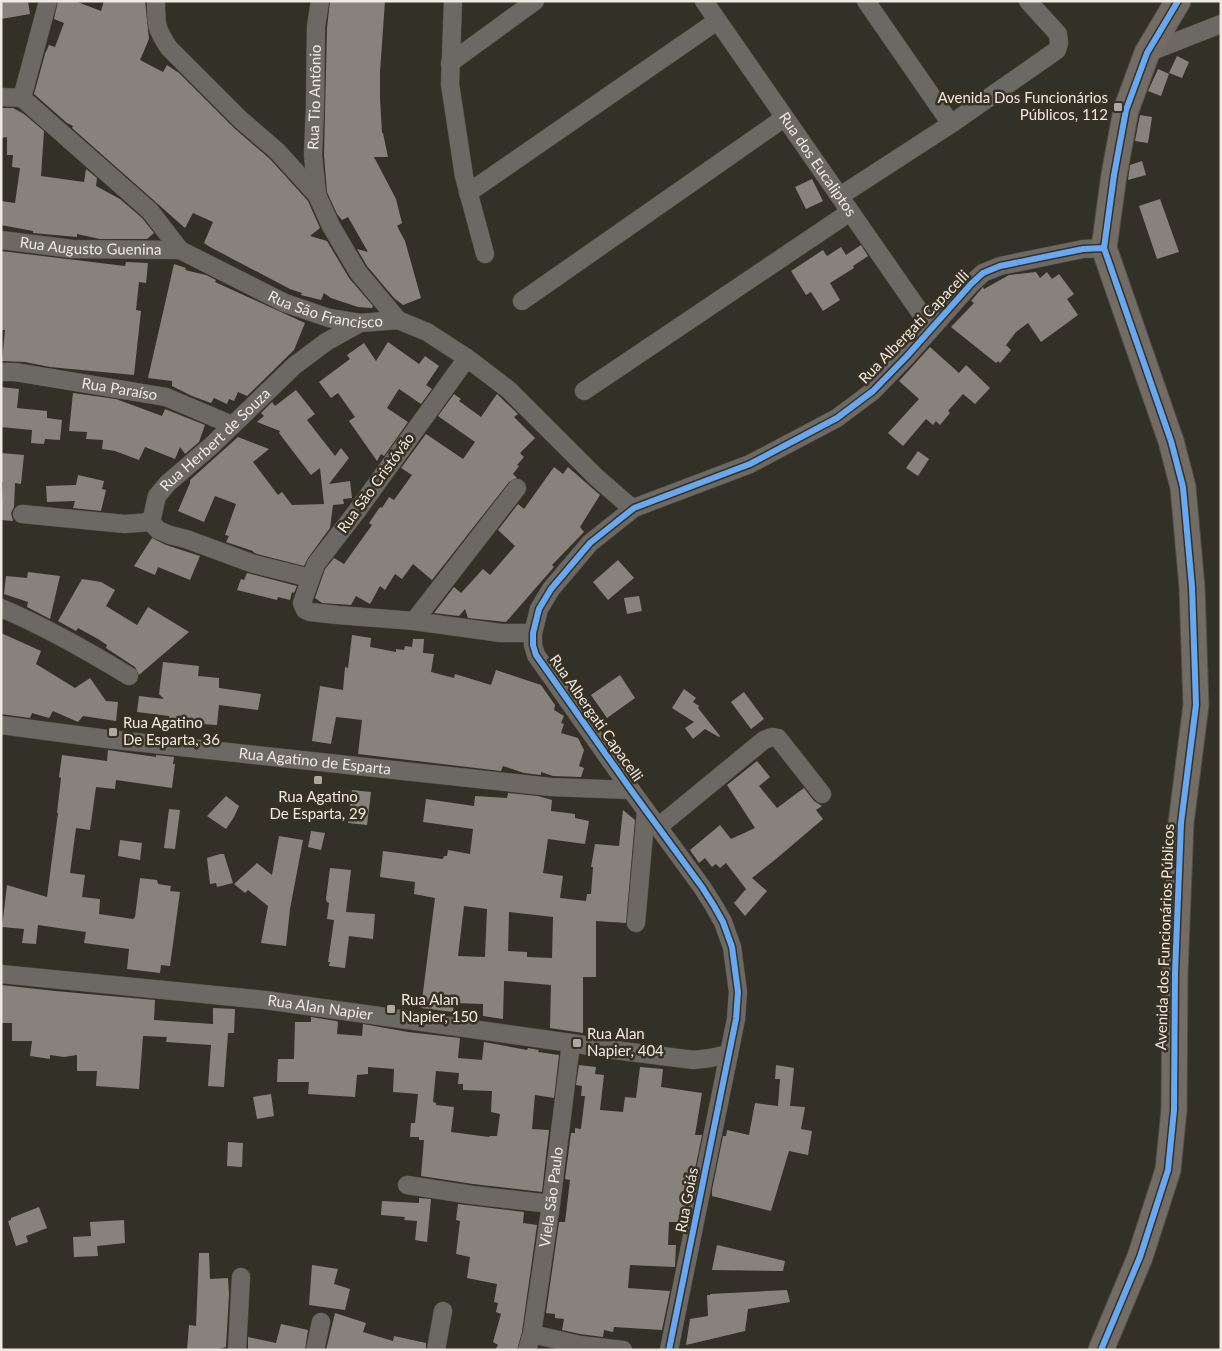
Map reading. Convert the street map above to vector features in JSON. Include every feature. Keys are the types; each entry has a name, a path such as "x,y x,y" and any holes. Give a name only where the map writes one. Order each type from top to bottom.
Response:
{"street":[{"path":"1,97 22,98 48,1"},
{"path":"156,1 156,23 160,36 169,48 241,120 277,151 317,195 331,226 358,272 398,320"},
{"name":"Rua Tio Antônio","path":"317,195 312,155 316,106 316,27 320,1"},
{"path":"452,1 450,84 464,176 485,254"},
{"path":"450,62 535,1"},
{"name":"Rua dos Eucaliptos","path":"704,1 931,328"},
{"path":"866,1 951,124"},
{"path":"840,196 951,124 1057,50 1059,43 1058,34 1028,1"},
{"name":"Avenida dos Funcionários Públicos","path":"1102,1350 1140,1257 1168,1170 1174,1110 1175,973 1181,823 1196,705 1192,586 1183,487 1171,441 1104,248 1114,175 1126,110 1147,53 1178,1"},
{"path":"468,193 717,21"},
{"path":"1147,53 1221,24"},
{"name":"Rua São Francisco","path":"22,98 150,211 180,250 285,303 329,318 360,323 398,320 427,332 467,358 509,390 596,477 634,508"},
{"path":"522,301 784,118"},
{"path":"584,391 850,212"},
{"name":"Rua Augusto Guenina","path":"1,240 72,250 180,250"},
{"name":"Rua Albergati Capacelli","path":"728,1054 736,1018 738,992 732,947 723,922 706,893 540,662 533,645 533,633 539,609 551,590 590,543 634,508 750,464 837,418 873,390 983,273 1009,264 1083,249 1104,248"},
{"name":"Rua Herbert de Souza","path":"151,522 160,490 183,468 211,446 294,366 326,342 360,323"},
{"name":"Rua São Cristóvão","path":"414,621 310,612 306,610 302,603 316,564 357,511 467,358"},
{"name":"Rua Paraíso","path":"1,372 15,372 166,397 232,425"},
{"path":"414,621 517,488"},
{"path":"22,514 125,524 151,522 158,530 170,535 254,564 310,578"},
{"path":"1,608 41,625 77,644 129,676"},
{"path":"414,621 502,632 533,633"},
{"name":"Rua Agatino de Esparta","path":"1,725 107,739 541,786 631,790"},
{"path":"658,827 764,740 772,737 778,738 822,794"},
{"path":"636,923 646,811"},
{"name":"Rua Alan Napier","path":"1,974 265,1000 694,1060 728,1054"},
{"name":"Viela São Paulo","path":"530,1342 551,1204 571,1043"},
{"name":"Rua Goiás","path":"669,1350 728,1054"},
{"path":"407,1185 551,1204"},
{"path":"237,1350 241,1277"},
{"path":"436,1350 443,1310"},
{"path":"315,1350 321,1322"},
{"path":"530,1342 623,1350"}],"building":[{"path":"1,1 28,1 30,14 1,19"},
{"path":"58,1 75,1 101,11 104,1 145,1 149,39 140,60 163,72 167,65 179,73 234,128 270,159 308,201 320,228 310,236 327,241 349,278 373,306 372,308 358,307 331,298 324,293 321,300 301,295 302,293 290,289 210,247 204,243 213,222 193,213 185,228 72,128 73,126 34,94 45,54 49,45 55,47 64,23 54,19"},
{"path":"330,1 385,1 380,98 382,133 388,157 374,157 396,199 402,223 397,226 405,241 421,298 403,305 394,298 367,266 357,249 368,252 348,217 342,220 337,214 327,192 324,155 327,28"},
{"path":"1177,56 1189,62 1182,78 1169,73"},
{"path":"1158,69 1169,74 1161,96 1148,91"},
{"path":"1,108 13,108 24,114 44,131 41,176 84,182 86,169 97,178 96,186 120,199 142,218 154,233 147,239 100,239 77,234 77,237 33,233 33,231 1,225 1,201 15,203 20,168 12,167 13,155 7,155 7,137 1,138"},
{"path":"1140,115 1152,117 1148,143 1135,141"},
{"path":"1142,161 1146,175 1128,180 1130,165"},
{"path":"812,179 823,201 806,209 795,187"},
{"path":"1160,199 1179,252 1157,259 1139,206"},
{"path":"861,245 868,256 853,266 854,268 830,283 840,300 823,311 811,292 806,295 791,271 823,250 827,256 841,247 846,255"},
{"path":"1,251 125,266 126,262 148,263 146,283 139,282 136,310 141,311 134,375 2,361 5,330 1,330"},
{"path":"174,264 186,268 185,270 206,275 216,280 215,282 305,323 294,350 247,396 238,392 234,401 229,399 227,404 214,398 211,403 172,386 172,381 148,378"},
{"path":"1036,272 1040,278 1047,272 1052,279 1059,274 1074,294 1067,299 1078,315 1041,342 1028,323 1016,332 1006,345 1011,350 1000,363 998,361 996,363 951,327 974,303 971,301 983,287 984,289 1009,275"},
{"path":"388,342 419,364 425,356 439,366 426,385 432,389 421,404 399,389 387,408 408,422 384,456 381,454 377,461 349,421 355,417 338,393 331,398 319,382 350,359 347,355 364,343 376,361"},
{"path":"930,347 959,373 966,365 990,388 975,404 963,394 948,411 950,413 940,425 936,421 933,425 926,419 903,446 888,433 919,399 899,381"},
{"path":"1,387 19,389 17,408 47,411 47,418 62,420 60,440 45,439 44,444 31,443 32,430 1,427"},
{"path":"296,390 315,414 307,420 335,456 341,448 349,458 329,484 350,481 352,498 343,499 344,504 333,505 330,528 304,566 257,554 226,542 229,536 225,535 236,504 215,496 204,522 178,511 190,480 238,437 269,449 253,462 278,495 282,492 292,505 324,504 320,468 311,475 279,433 280,431 257,422 264,416 261,413 272,402 275,406"},
{"path":"73,393 116,399 162,416 165,409 205,425 199,442 185,454 180,447 175,459 145,447 139,460 115,451 102,449 103,440 86,439 87,432 69,431"},
{"path":"454,394 461,399 459,401 481,417 497,394 518,414 514,417 535,438 520,453 524,457 517,465 519,466 513,474 517,478 509,482 432,580 413,564 402,579 395,574 385,590 380,586 370,604 356,596 351,605 322,603 315,598 325,569 334,558 344,564 372,525 369,523 380,507 382,508 389,497 394,500 412,475 401,468 426,434 463,459 475,442 438,416"},
{"path":"918,451 929,459 918,476 906,468"},
{"path":"1,453 24,455 21,484 15,483 14,507 11,513 13,521 1,520 3,482 1,482"},
{"path":"554,467 563,474 568,467 600,495 580,527 584,532 552,565 554,567 506,622 468,618 465,609 459,616 434,613 454,587 461,593 483,569 490,575 515,546 498,530 518,504 524,509"},
{"path":"78,475 104,481 102,489 106,490 101,511 73,508 75,501 47,502 46,486 76,485"},
{"path":"152,538 166,545 200,556 190,580 158,567 155,575 134,566"},
{"path":"618,560 634,578 608,600 593,582"},
{"path":"28,572 60,576 50,619 27,607 28,602 4,594 6,576 27,578"},
{"path":"247,573 297,586 294,593 292,592 290,600 278,597 277,600 237,590 241,579 244,580"},
{"path":"82,579 101,582 115,590 106,606 137,625 148,607 189,632 139,675 135,667 106,648 107,645 98,639 78,628 76,631 58,621"},
{"path":"639,596 642,611 627,614 624,598"},
{"path":"1,633 41,651 36,664 75,688 90,678 106,701 118,702 116,721 83,716 78,722 53,711 49,718 32,713 30,718 1,714"},
{"path":"352,635 371,638 370,647 396,652 396,649 404,650 405,646 412,647 413,639 424,639 423,653 434,654 431,672 454,678 455,674 491,685 496,670 541,685 555,705 554,710 564,716 561,723 564,724 561,733 578,738 584,750 579,766 584,768 581,777 553,776 541,772 541,775 524,773 503,766 501,771 358,754 362,720 336,717 331,744 312,741 320,686 343,690 345,667 348,668"},
{"path":"163,662 199,666 198,676 219,678 219,688 261,694 258,710 219,705 217,725 172,722 169,720 169,716 137,712 139,696 164,699 159,694"},
{"path":"620,675 635,698 607,718 591,695"},
{"path":"684,689 696,698 693,702 699,706 698,708 719,737 705,729 693,739 685,728 694,722 672,708"},
{"path":"744,692 764,719 751,729 731,702"},
{"path":"108,750 156,757 156,755 174,757 172,788 116,780 115,789 96,787 90,830 76,828 70,873 85,875 82,897 100,899 99,914 133,919 135,917 140,878 157,880 158,884 171,886 170,891 180,892 170,966 161,965 160,973 127,969 129,949 84,943 86,932 38,925 36,944 22,943 24,929 2,927 7,885 47,897 58,813 62,755 107,761"},
{"path":"757,761 770,777 759,786 777,808 804,788 814,801 822,806 816,810 823,819 752,878 767,891 745,916 734,903 746,889 726,863 720,868 716,864 712,867 705,858 699,863 690,850 720,825 731,839 755,828 727,785"},
{"path":"352,790 371,792 367,825 348,823"},
{"path":"508,793 538,796 552,800 551,811 575,814 575,818 589,821 585,844 548,839 543,873 563,876 560,898 586,901 587,894 591,894 593,867 591,867 595,844 619,846 623,810 635,820 626,923 596,921 596,977 583,977 583,1033 550,1028 551,985 504,981 503,1019 483,1016 483,1004 454,1003 453,1012 421,1008 435,898 414,894 415,882 380,877 383,851 443,859 444,856 447,856 448,850 470,854 473,829 423,822 426,799 474,806 475,796 507,798","holes":["464,906 487,909 485,957 458,956","509,912 553,917 552,958 527,957 527,952 508,951"]},
{"path":"226,796 239,806 226,829 207,816"},
{"path":"169,809 180,810 175,849 164,848"},
{"path":"311,831 325,833 321,850 308,847"},
{"path":"279,836 303,840 290,909 286,946 261,943 268,906 248,890 245,893 234,884 257,863 272,875"},
{"path":"120,840 142,843 140,860 118,856"},
{"path":"224,854 233,883 217,887 216,883 210,884 207,858"},
{"path":"330,868 351,870 346,912 375,914 373,939 349,936 345,968 329,966 330,962 328,962 334,920 327,919 329,903 326,899"},
{"path":"1,985 155,1000 154,1020 213,1024 213,1008 235,1009 234,1033 228,1033 224,1087 208,1086 211,1045 166,1042 167,1037 143,1036 139,1089 96,1086 97,1071 77,1071 77,1055 64,1057 50,1055 50,1059 30,1056 32,1041 12,1041 12,1023 1,1023"},
{"path":"311,1017 336,1021 338,1022 337,1034 362,1036 363,1024 460,1038 458,1058 482,1060 484,1042 527,1050 528,1048 539,1050 538,1052 559,1055 554,1098 535,1095 532,1129 549,1130 542,1192 421,1176 424,1140 419,1140 419,1137 410,1137 411,1123 415,1123 418,1094 393,1092 394,1069 368,1067 368,1074 357,1075 355,1097 308,1094 309,1082 277,1082 278,1059 294,1059 295,1022 311,1022","holes":["436,1071 459,1073 458,1084 463,1084 463,1090 492,1091 491,1112 500,1114 497,1136 489,1137 451,1132 454,1107 436,1105 433,1102"]},
{"path":"579,1065 596,1067 595,1074 604,1075 600,1110 623,1112 625,1097 636,1098 640,1067 663,1069 661,1087 702,1093 695,1135 702,1135 691,1189 689,1189 684,1222 669,1222 668,1245 676,1245 675,1267 630,1265 628,1288 670,1291 662,1330 614,1327 613,1332 604,1330 603,1337 580,1334 562,1330 564,1319 555,1318 555,1314 546,1313 559,1222 565,1222 570,1180 565,1179 571,1133 575,1133 575,1128 581,1129 585,1096 581,1096 582,1086 576,1085"},
{"path":"776,1065 794,1068 790,1106 805,1107 801,1129 812,1131 808,1155 789,1151 771,1211 712,1196 712,1190 723,1136 726,1136 727,1130 749,1135 755,1103 778,1106 780,1079 775,1079"},
{"path":"271,1094 274,1116 257,1119 253,1097"},
{"path":"228,1142 243,1143 242,1167 227,1166"},
{"path":"419,1198 431,1199 427,1242 415,1240 417,1221 404,1220 405,1217 381,1215 382,1201 419,1203"},
{"path":"458,1204 524,1212 523,1223 537,1225 522,1332 517,1350 495,1350 498,1345 493,1342 501,1314 496,1312 498,1303 494,1302 497,1284 467,1278 470,1257 456,1254 460,1221 456,1220"},
{"path":"39,1207 47,1228 26,1236 28,1242 16,1246 8,1221"},
{"path":"124,1220 125,1243 97,1246 98,1256 74,1257 73,1237 91,1236 90,1222"},
{"path":"717,1245 785,1261 783,1271 712,1270"},
{"path":"199,1253 209,1253 210,1279 228,1278 226,1347 215,1350 187,1350 189,1325 196,1326"},
{"path":"312,1265 338,1269 334,1284 350,1289 345,1310 309,1305"},
{"path":"787,1290 790,1302 748,1309 745,1331 686,1345 690,1319 708,1316 707,1295"},
{"path":"335,1313 366,1323 363,1332 393,1341 394,1336 426,1343 426,1350 326,1350"},
{"path":"281,1324 308,1330 305,1350 248,1350 248,1337 276,1343"}],"cycle path":[{"path":"1101,1350 1140,1257 1168,1170 1174,1110 1175,973 1181,823 1196,705 1192,587 1183,487 1171,441 1104,248 1114,175 1126,110 1147,53 1178,1"},
{"path":"669,1350 736,1019 738,992 732,947 723,922 702,887 536,655 533,645 533,633 539,609 551,589 590,543 634,508 750,464 837,418 873,391 983,273 1000,266 1083,249 1104,248"}],"place":[{"name":"Avenida Dos Funcionários Públicos, 112","path":"1118,107"},
{"name":"Rua Agatino De Esparta, 36","path":"113,732"},
{"name":"Rua Agatino De Esparta, 29","path":"318,780"},
{"name":"Rua Alan Napier, 150","path":"391,1009"},
{"name":"Rua Alan Napier, 404","path":"577,1043"}]}
